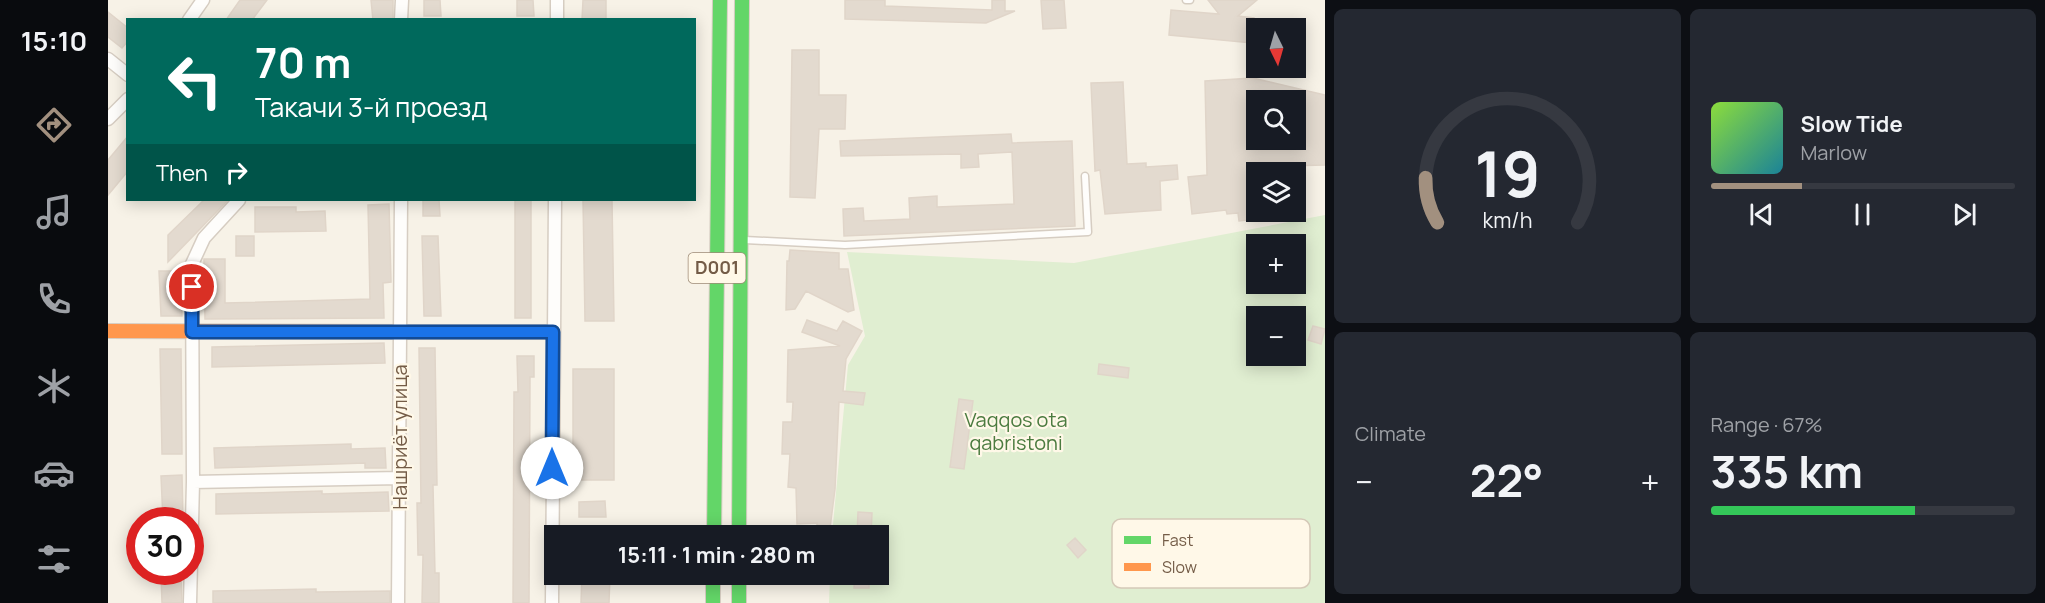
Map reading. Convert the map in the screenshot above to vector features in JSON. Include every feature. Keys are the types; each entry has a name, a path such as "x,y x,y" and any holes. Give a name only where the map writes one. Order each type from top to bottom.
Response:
{"main road":[{"name":"D001","path":"714,525 720,0"},
{"name":"D001","path":"740,525 742,0"},
{"path":"719,57 742,57"},
{"path":"108,331 553,332"},
{"path":"713,585 713,603"},
{"path":"739,585 739,603"}],"street":[{"path":"190,18 202,0"},
{"path":"401,18 402,0"},
{"path":"557,0 557,18"},
{"path":"108,58 126,73"},
{"path":"108,119 126,101"},
{"path":"190,603 193,482 192,264 196,251 204,238 238,201"},
{"name":"Нашриёт улица","path":"398,603 400,201"},
{"path":"552,603 555,201"},
{"path":"193,482 400,478"}],"lane":[{"path":"741,240 845,244 1088,232 1085,176"}],"green space":[{"name":"Vaqqos ota qabristoni","path":"1325,215 1325,603 829,603 830,585 889,585 889,525 833,525 848,365 865,336 847,252 1074,263 1288,222 1306,222 1306,219"}],"building":[{"path":"240,0 267,0 254,18 227,18"},
{"path":"371,0 393,0 393,18 373,18"},
{"path":"424,0 440,0 441,16 424,16"},
{"path":"517,0 533,0 534,16 517,16"},
{"path":"583,0 606,0 606,18 582,18"},
{"path":"845,0 885,0 885,6 992,10 992,0 1005,0 1005,11 1015,11 986,23 845,19"},
{"path":"1041,0 1064,0 1066,28 1043,29"},
{"path":"1208,0 1257,0 1238,16 1254,18 1246,18 1246,42 1169,35 1171,10 1219,14"},
{"path":"108,12 126,26 126,43 122,48 108,37"},
{"path":"792,50 819,50 819,95 846,95 845,129 819,129 815,198 790,197"},
{"path":"1253,78 1304,90 1246,90 1246,150 1306,150 1306,91 1325,95 1325,165 1306,165 1306,162 1246,162 1246,220 1239,221 1238,213 1227,214 1226,210 1192,214 1188,177 1207,175 1205,81"},
{"path":"1123,82 1127,164 1146,163 1146,167 1177,165 1178,179 1160,181 1161,210 1105,214 1100,170 1095,171 1091,83"},
{"path":"1011,134 1012,143 1072,141 1075,226 844,236 843,209 863,208 864,221 910,219 909,198 937,196 937,207 1014,204 1012,152 978,154 979,167 961,168 961,154 841,156 840,141"},
{"path":"126,138 126,173 108,195 108,160"},
{"path":"203,201 227,201 168,262 168,235"},
{"path":"423,201 439,201 440,216 423,216"},
{"path":"515,201 531,201 531,318 515,318"},
{"path":"583,201 612,201 614,321 585,321"},
{"path":"389,204 391,282 383,283 384,318 205,319 204,259 225,259 225,303 370,299 368,205"},
{"path":"255,207 296,207 296,212 325,211 326,231 255,232"},
{"path":"236,236 254,236 254,256 236,256"},
{"path":"422,236 438,236 441,316 424,316"},
{"path":"790,250 839,253 839,269 848,269 854,310 848,312 806,291 795,309 786,310 787,261 789,261"},
{"path":"159,271 180,271 182,316 161,316"},
{"path":"807,320 837,331 843,321 862,331 846,359 843,391 865,393 863,405 839,402 835,489 830,525 797,524 796,488 788,487 790,454 782,454 783,422 792,422 793,402 787,402 788,350 840,346 802,332"},
{"path":"1313,326 1325,329 1321,344 1308,340"},
{"path":"384,343 385,363 212,367 212,347"},
{"path":"419,348 435,348 437,485 433,485 435,573 439,573 439,603 422,603 423,555 418,555 417,503 421,503"},
{"path":"160,349 181,349 182,454 162,454"},
{"path":"517,356 534,356 534,377 530,377 529,603 513,603 514,392 518,392"},
{"path":"1099,364 1129,368 1128,378 1098,374"},
{"path":"573,369 614,369 614,480 573,480"},
{"path":"959,399 973,401 964,469 950,467"},
{"path":"351,444 351,449 385,448 386,468 365,468 365,463 215,468 214,448"},
{"path":"182,475 183,507 162,507 161,476"},
{"path":"322,491 322,494 388,492 389,511 216,514 216,494"},
{"path":"605,501 606,517 579,517 579,502"},
{"path":"858,512 872,513 871,525 857,525"},
{"path":"1075,538 1086,550 1078,558 1067,545"},
{"path":"161,585 181,585 182,603 162,603"},
{"path":"582,585 610,585 609,603 581,603"},
{"path":"854,585 869,585 869,588 854,588"},
{"path":"316,589 316,592 390,591 390,603 213,603 213,591"}],"traffic: fast":[{"path":"714,525 720,0"},
{"path":"739,525 742,0"},
{"path":"412,332 553,332"},
{"path":"713,585 713,603"},
{"path":"739,585 739,603"}],"traffic: slow":[{"path":"108,331 412,332"}],"route":[{"path":"192,287 192,332 553,332 552,468"}]}
